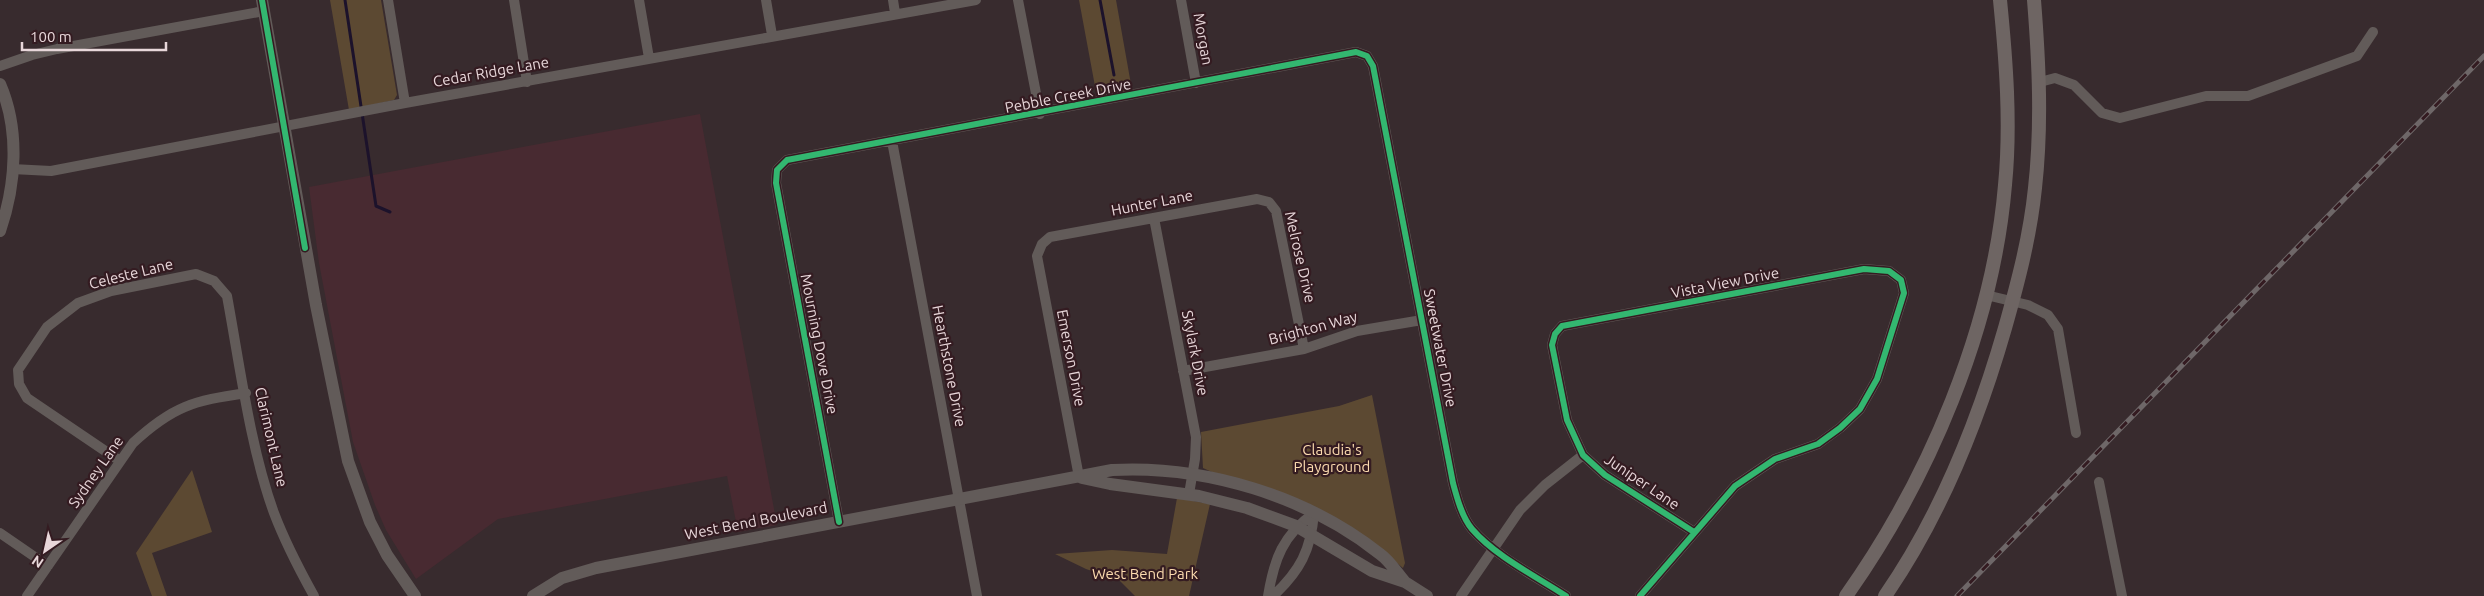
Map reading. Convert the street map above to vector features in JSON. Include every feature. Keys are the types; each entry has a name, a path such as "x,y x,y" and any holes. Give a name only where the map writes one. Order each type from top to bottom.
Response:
{"main road":[{"path":"1846,596 1900,513 1929,455 1960,380 1986,295 1998,243 2006,184 2007,96 2000,0"},
{"path":"1885,596 1928,524 1955,469 1987,390 2027,248 2035,188 2040,82 2034,0"}],"street":[{"path":"388,0 405,103"},
{"path":"514,0 527,82"},
{"path":"639,0 649,58"},
{"path":"766,0 772,35"},
{"path":"892,0 895,13"},
{"name":"Cedar Ridge Lane","path":"12,169 51,171 772,35 976,0"},
{"path":"1018,0 1040,114"},
{"name":"Morgan","path":"1181,0 1196,83"},
{"path":"0,66 57,49 263,5 305,248 348,461 370,522 387,555 415,596"},
{"path":"2040,82 2055,78 2074,85 2102,114 2120,118 2206,96 2248,96 2357,56 2373,32"},
{"name":"Pebble Creek Drive","path":"777,170 787,160 1040,114 1356,52 1367,56"},
{"name":"Sweetwater Drive","path":"1367,56 1373,66 1453,483 1460,508 1472,528 1492,547 1566,596"},
{"path":"0,84 13,124 12,169 6,215 0,231"},
{"name":"Hearthstone Drive","path":"892,141 977,596"},
{"name":"Mourning Dove Drive","path":"777,170 776,183 839,522"},
{"name":"Hunter Lane","path":"1042,244 1050,237 1257,199 1269,202"},
{"name":"Melrose Drive","path":"1269,202 1276,211 1304,349"},
{"name":"Skylark Drive","path":"1154,218 1196,437 1193,474 1189,494"},
{"name":"Emerson Drive","path":"1042,244 1037,256 1079,477"},
{"name":"Vista View Drive","path":"1555,334 1562,326 1864,269 1890,271 1901,280 1904,293 1877,379 1860,409 1840,428 1818,444 1775,459 1735,486 1694,532"},
{"name":"Celeste Lane","path":"120,461 27,398 19,384 18,370 47,327 78,303 111,291 196,274 214,281"},
{"name":"Clarimont Lane","path":"214,281 227,296 258,459 274,512 295,562 314,596"},
{"path":"1986,295 2028,306 2048,315 2058,329 2076,433"},
{"name":"Brighton Way","path":"1183,372 1304,349 1357,331 1422,320"},
{"name":"Juniper Lane","path":"1555,334 1552,345 1566,420 1583,455 1605,475 1694,532"},
{"name":"Sydney Lane","path":"27,596 120,461 139,438 172,412 202,400 246,393"},
{"path":"1461,596 1492,547 1520,510 1545,485 1583,455"},
{"name":"West Bend Boulevard","path":"533,596 562,578 596,568 1112,470 1127,469 1193,474 1253,488 1314,512 1351,533 1382,555 1406,582 1427,596"},
{"name":"West Bend Boulevard","path":"1079,477 1110,484 1189,494 1247,508 1296,526 1372,571 1406,582"},
{"path":"2099,482 2122,596"},
{"path":"1268,596 1272,568 1296,526 1314,512"},
{"path":"1273,596 1292,579 1308,550 1312,536 1314,512"},
{"path":"1640,596 1694,532"},
{"path":"0,533 48,566"}],"shaded area":[{"path":"700,114 777,525 738,532 727,476 498,519 416,579 386,530 375,505 353,442 319,263 309,187"}],"green space":[{"path":"330,0 381,0 397,95 394,100 349,110"},
{"path":"1079,0 1116,0 1132,90 1097,97"},
{"name":"Claudia's Playground","path":"1372,395 1405,563 1403,568 1378,547 1203,468 1201,432 1339,406"},
{"path":"192,470 212,532 152,553 167,596 152,596 136,553"},
{"name":"West Bend Park","path":"1177,498 1210,504 1189,596 1135,596 1119,580 1086,569 1055,554 1112,550 1167,554"}],"waterway":[{"path":"345,0 376,206 390,212"},
{"path":"1100,0 1114,75"}],"railway":[{"path":"1957,596 2484,56"}],"cycle path":[{"path":"262,0 305,248"},
{"path":"839,522 776,183 777,170 787,160 1356,52 1367,56 1373,66 1453,483 1460,507 1465,519 1481,539 1517,566 1566,596"},
{"path":"1640,596 1735,486 1775,459 1818,444 1840,428 1860,409 1877,379 1904,293 1901,280 1889,271 1864,269 1562,326 1555,334 1552,345 1567,420 1583,455 1605,475 1694,532"}]}
